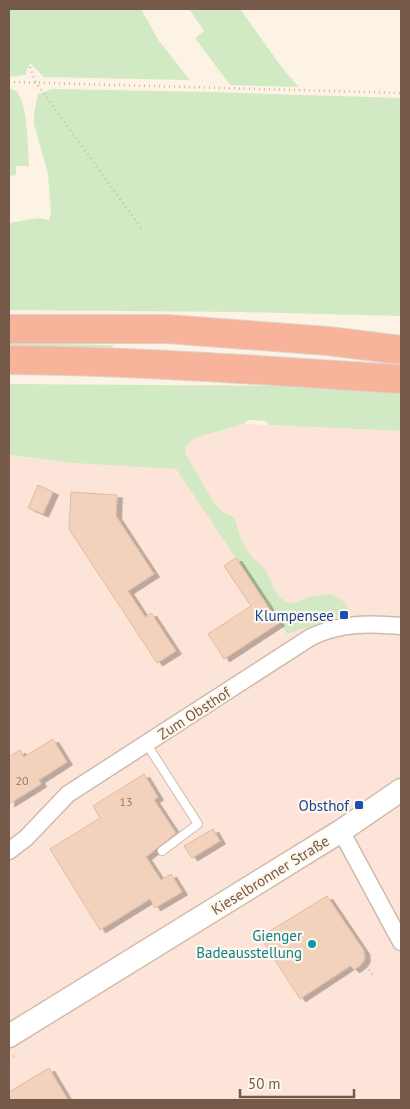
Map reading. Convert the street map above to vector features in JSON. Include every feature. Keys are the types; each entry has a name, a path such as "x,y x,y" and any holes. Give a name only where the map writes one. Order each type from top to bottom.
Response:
{"highway":[{"path":"9,329 167,329 328,341 401,350"},
{"path":"9,360 233,368 401,379"}],"street":[{"name":"Zum Obsthof","path":"9,851 26,838 68,794 312,637 326,630 354,625 401,626"},
{"name":"Kieselbronner Straße","path":"9,1036 341,831 401,790"},
{"path":"341,831 401,942"}],"lane":[{"path":"146,743 198,824 162,851"}],"path":[{"path":"30,67 36,83 142,229"},
{"path":"9,82 401,93"},
{"path":"364,961 374,977"}],"shaded area":[{"path":"244,424 401,431 401,1100 9,1100 9,455 39,459 185,453 186,446 195,438"}],"green space":[{"path":"9,9 141,9 159,41 190,80 44,77 30,63 25,75 9,77"},
{"path":"189,9 240,9 283,69 299,87 230,85 195,38 204,31"},
{"path":"9,88 16,91 23,105 27,126 29,166 16,166 16,175 9,176"},
{"path":"53,89 401,98 401,316 240,312 9,310 9,223 38,218 49,220 51,212 48,174 34,124 34,113 38,94"},
{"path":"9,343 113,345 112,350 9,350"},
{"path":"9,384 401,389 401,431 268,425 267,421 248,420 244,424 195,438 186,446 185,453 213,501 221,511 235,518 239,534 246,548 252,557 264,568 280,597 291,604 309,597 331,594 346,604 348,614 287,634 176,469 74,463 9,455"}],"building":[{"path":"38,485 53,492 43,514 28,508"},
{"path":"71,492 117,495 116,516 154,574 128,591 145,617 151,613 176,651 157,663 69,529"},
{"path":"236,558 279,623 224,659 208,634 251,606 224,566"},
{"path":"53,739 67,762 39,780 41,784 9,804 9,757 20,750 24,757"},
{"path":"144,774 158,797 154,800 176,833 146,857 161,880 171,874 182,892 155,908 150,899 100,930 50,849 100,818 93,806"},
{"path":"213,829 220,841 192,858 184,846"},
{"name":"Gienger Badeausstellung","path":"327,896 364,951 365,958 362,964 354,970 350,966 300,999 260,937"},
{"path":"49,1068 68,1100 9,1100 9,1092"}],"place":[{"name":"Klumpensee","path":"344,615"},
{"name":"Obsthof","path":"359,805"},
{"name":"Gienger Badeausstellung","path":"312,944"}]}
